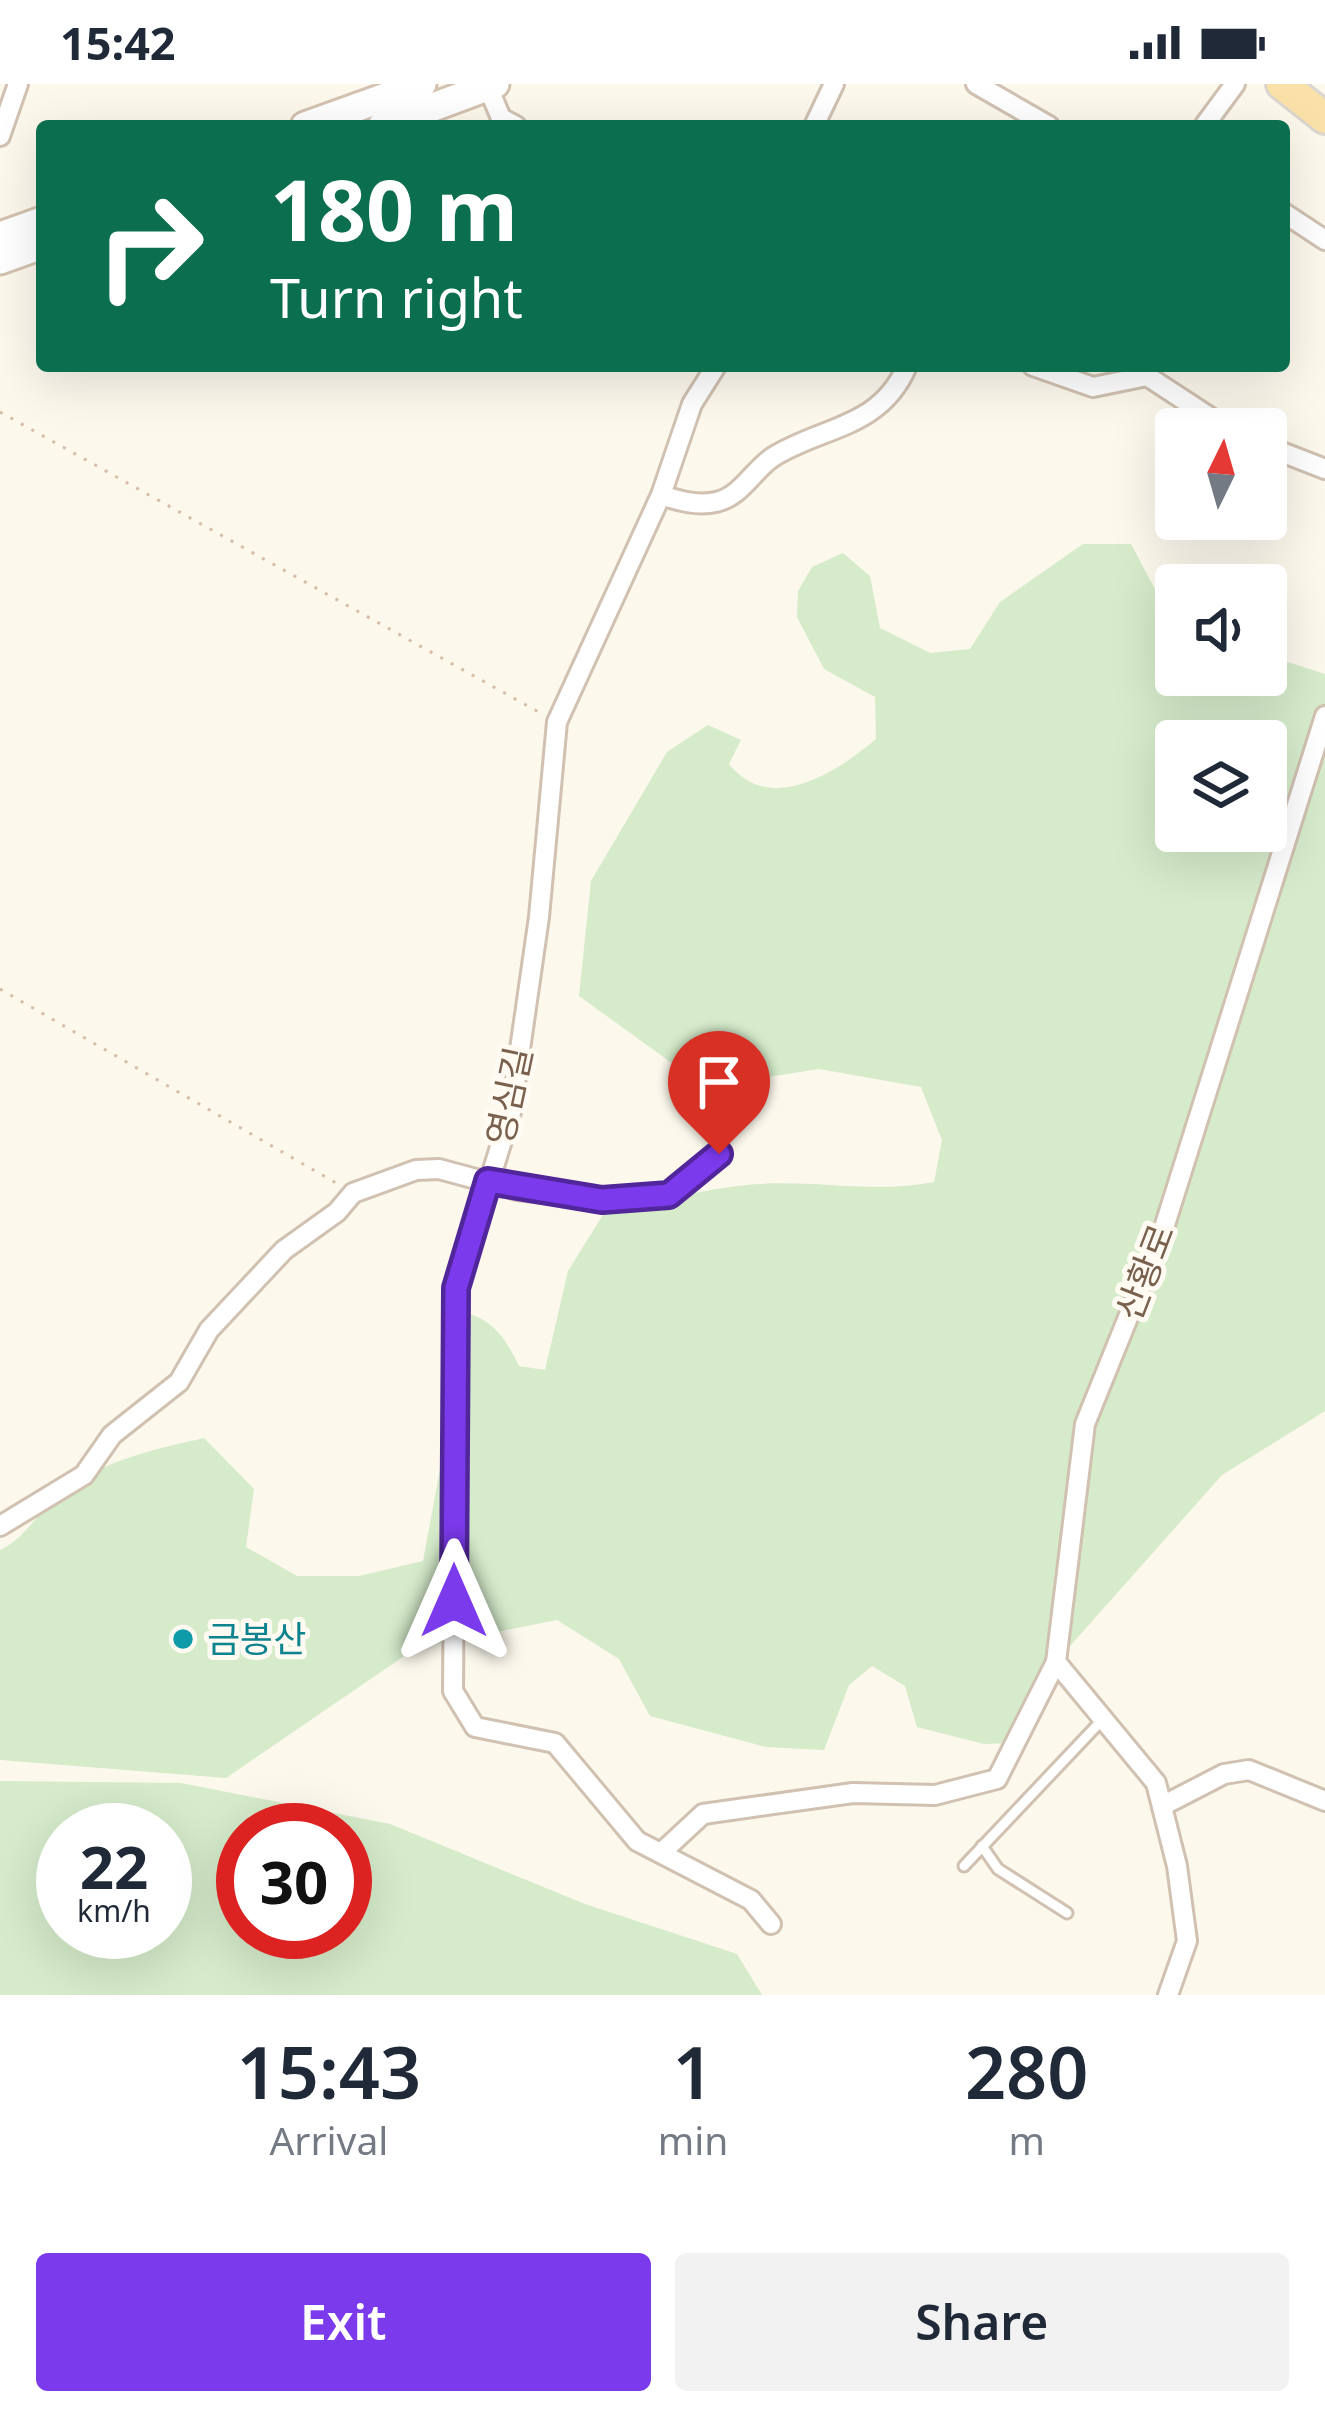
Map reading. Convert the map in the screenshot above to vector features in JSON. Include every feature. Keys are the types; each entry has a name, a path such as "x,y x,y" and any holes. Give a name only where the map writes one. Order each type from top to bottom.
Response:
{"main road":[{"path":"1282,84 1325,118"},
{"path":"1312,84 1325,94"},
{"path":"398,120 491,85"},
{"path":"321,120 410,86"},
{"path":"0,236 36,223"},
{"path":"0,260 36,247"}],"street":[{"path":"0,136 18,84"},
{"path":"817,120 834,84"},
{"path":"976,84 1039,120"},
{"path":"1208,120 1235,84"},
{"path":"491,85 505,120"},
{"path":"1290,217 1325,240"},
{"name":"영심길","path":"712,372 692,404 662,495 557,722 539,916 511,1112 456,1288 453,1690 475,1727 555,1743 637,1841 751,1900 771,1924"},
{"path":"662,495 685,503 718,501 746,484 770,458 847,429 869,412 902,372"},
{"path":"1050,372 1093,387 1147,376 1196,408"},
{"path":"1287,454 1325,469"},
{"name":"산황로","path":"1056,1662 1085,1424 1163,1231 1325,716"},
{"path":"0,1526 83,1475 112,1435 179,1382 209,1330 284,1250 337,1212 353,1193 416,1170 469,1173 488,1181 602,1200 669,1195 719,1154"},
{"path":"661,1853 703,1814 853,1793 935,1795 998,1779 1056,1662 1156,1783 1187,1941 1168,1995"},
{"path":"1162,1806 1225,1774 1249,1770 1325,1801"}],"lane":[{"path":"964,1866 1103,1719"},
{"path":"982,1846 998,1869 1067,1913"}],"path":[{"path":"0,412 557,722"},
{"path":"0,989 353,1193"}],"green space":[{"path":"1083,544 1131,544 1155,589 1155,696 1287,696 1287,662 1325,674 1325,1411 1222,1475 1039,1681 1012,1743 984,1744 917,1727 905,1686 872,1666 849,1685 824,1750 766,1747 650,1716 619,1659 557,1620 416,1648 226,1778 0,1760 0,1550 72,1485 126,1459 204,1438 254,1489 246,1547 297,1576 359,1576 423,1561 441,1464 441,1342 448,1310 473,1315 492,1326 519,1366 545,1370 568,1271 609,1205 763,1184 885,1187 934,1182 942,1140 921,1087 819,1069 705,1087 579,996 591,881 667,752 708,725 741,740 729,764 745,779 783,788 823,775 876,739 875,697 824,669 797,617 798,591 812,567 843,553 870,576 880,628 930,653 970,649 1000,602"},
{"path":"0,1781 181,1783 283,1803 216,1803 216,1959 372,1959 372,1820 585,1904 737,1954 762,1995 0,1995"}],"place":[{"name":"금봉산","path":"183,1639"}],"route":[{"path":"454,1601 456,1288 488,1181 517,1190 602,1200 669,1195 719,1154"}]}
